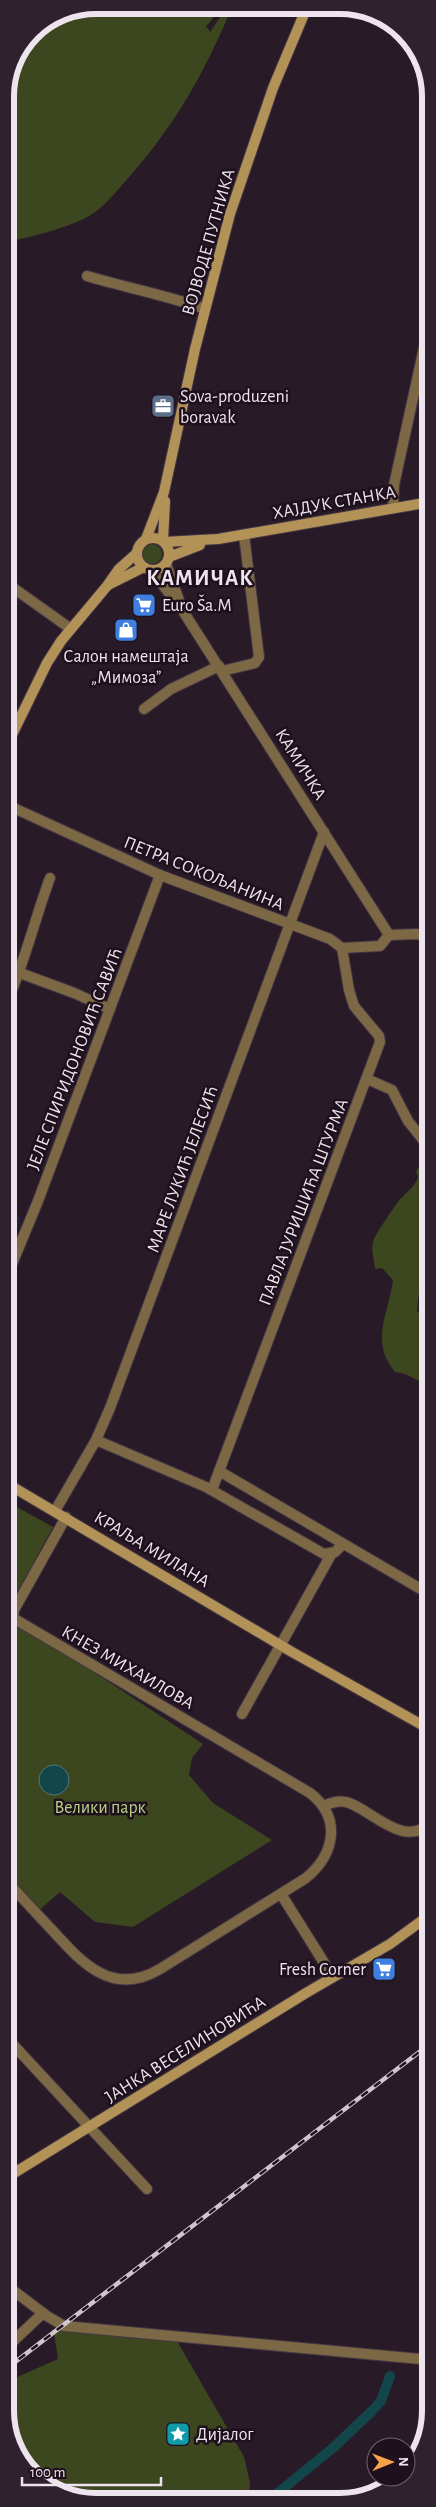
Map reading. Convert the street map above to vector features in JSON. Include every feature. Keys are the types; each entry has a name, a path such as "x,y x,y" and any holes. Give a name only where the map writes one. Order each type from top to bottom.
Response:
{"main road":[{"name":"ВОЈВОДЕ ПУТНИКА","path":"146,539 164,492 205,309 230,214 273,88 304,14"},
{"name":"ВОЈВОДЕ ПУТНИКА","path":"164,492 164,542"},
{"name":"ХАЈДУК СТАНКА","path":"164,542 218,539 422,503"},
{"path":"14,731 47,663 70,630 107,586 119,568 136,554 139,546 146,539 155,537 164,542 169,550 167,560 160,569 147,569 107,586"},
{"name":"ХАЈДУК СТАНКА","path":"167,560 218,539"},
{"path":"136,554 138,561 147,569"},
{"name":"КРАЉА МИЛАНА","path":"14,1487 281,1645 422,1725"},
{"name":"ЈАНКА ВЕСЕЛИНОВИЋА","path":"14,2173 390,1944 422,1921"}],"street":[{"path":"88,276 132,289 155,292 205,309"},
{"path":"393,508 394,486 422,357"},
{"path":"144,709 171,689 221,668 255,663 259,657 244,535"},
{"name":"КАМИЧКА","path":"167,560 183,610"},
{"name":"КАМИЧКА","path":"147,569 183,610 389,935"},
{"path":"14,589 70,630"},
{"name":"ПЕТРА СОКОЉАНИНА","path":"14,808 160,875 330,939 342,948"},
{"name":"МАРЕ ЛУКИЋ ЈЕЛЕСИЋ","path":"55,1510 96,1440 156,1286 324,832"},
{"name":"ЈЕЛЕ СПИРИДОНОВИЋ САВИЋ","path":"14,1260 160,875"},
{"path":"14,986 20,973 33,922 50,878"},
{"path":"342,948 380,946 389,935 422,937"},
{"name":"ПАВЛА ЈУРИШИЋА ШТУРМА","path":"212,1490 380,1042 373,1028 354,1006 349,990 342,948"},
{"path":"20,973 110,1009"},
{"path":"367,1079 392,1090 408,1121 422,1139"},
{"path":"96,1440 212,1490 318,1551 327,1554 332,1553"},
{"path":"219,1471 422,1590"},
{"name":"КНЕЗ МИХАИЛОВА","path":"14,1610 66,1517"},
{"path":"242,1714 332,1553 343,1544"},
{"name":"КНЕЗ МИХАИЛОВА","path":"14,1619 303,1788 323,1806"},
{"path":"14,1889 81,1961 98,1973 122,1979 139,1978 153,1973 281,1894 313,1872 329,1848 330,1830 323,1806 347,1802 375,1820 404,1831 422,1828"},
{"path":"281,1894 333,1977"},
{"path":"14,2046 147,2189"},
{"path":"14,2291 58,2324 72,2327 422,2359"},
{"path":"14,2341 44,2313"}],"shaded area":[{"path":"14,1213 21,1218 14,1235"},
{"path":"54,1765 60,1766 68,1774 68,1786 60,1794 54,1795 48,1794 40,1786 39,1780 40,1774 48,1766"}],"green space":[{"path":"215,14 206,26 210,32 222,14 229,14 200,75 176,116 147,156 111,198 101,208 80,221 14,240 14,90 20,64 38,38 64,20 80,15"},
{"path":"148,544 156,544 162,550 162,558 156,564 148,564 142,558 142,550"},
{"path":"422,1164 422,1268 417,1311 422,1316 422,1382 395,1372 387,1360 382,1338 393,1280 382,1268 375,1269 372,1248 374,1238 380,1228 398,1202 416,1182 418,1178 416,1171"},
{"path":"14,1505 53,1527 14,1598"},
{"name":"Велики парк","path":"14,1619 203,1744 192,1758 189,1775 213,1803 272,1840 133,1927 95,1922 60,1892 37,1912 14,1888"},
{"path":"60,2329 177,2341 244,2457 250,2483 249,2493 80,2492 64,2487 46,2476 34,2465 20,2443 14,2422 14,2378 58,2359 54,2333"}],"waterway":[{"path":"278,2493 334,2447 372,2411 381,2401 390,2376"}],"railway":[{"path":"14,2363 422,2050"}],"place":[{"name":"Sova-produzeni boravak","path":"163,406"},
{"name":"Euro Ša.M","path":"144,605"},
{"name":"Салон намештаја „Мимоза”","path":"126,630"},
{"name":"Fresh Corner","path":"384,1969"},
{"name":"Дијалог","path":"178,2434"}],"district":[{"name":"КАМИЧАК","path":"200,577"}]}
